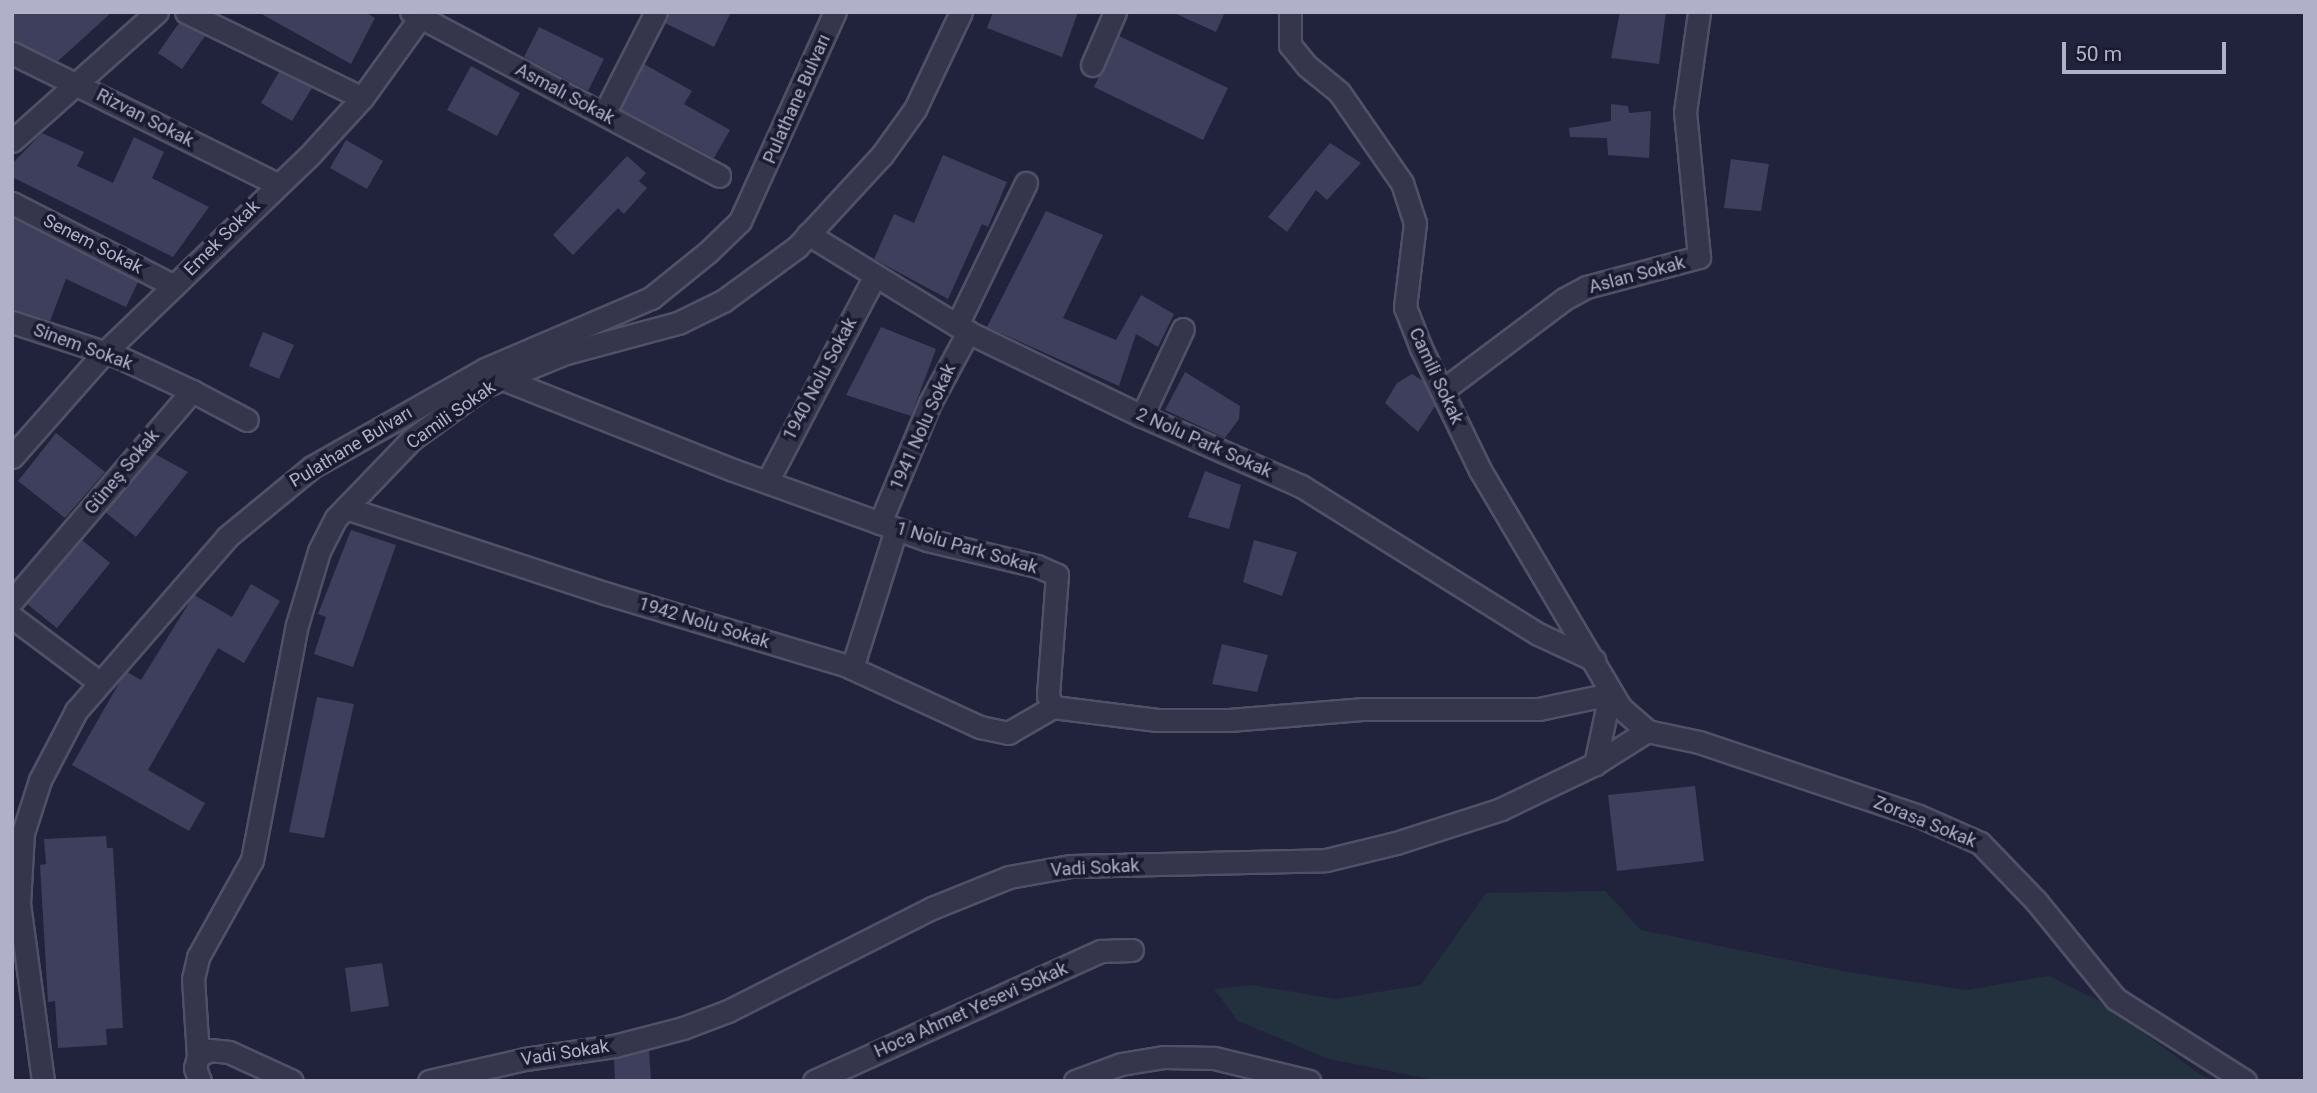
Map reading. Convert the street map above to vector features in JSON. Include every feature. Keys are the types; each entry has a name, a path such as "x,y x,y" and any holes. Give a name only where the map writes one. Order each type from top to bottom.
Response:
{"street":[{"path":"12,141 157,12"},
{"path":"186,12 362,98"},
{"path":"604,114 656,12"},
{"name":"Pulathane Bulvarı","path":"43,1081 19,904 23,833 40,780 76,712 227,537 312,467 485,369 651,298 708,252 740,221 835,12"},
{"name":"Camili Sokak","path":"198,1056 192,979 198,957 252,860 297,625 319,551 346,508 412,439 485,386 566,353 677,323 723,301 808,234 882,155 915,109 961,12"},
{"path":"1092,65 1115,12"},
{"name":"Camili Sokak","path":"1290,12 1290,45 1307,66 1339,92 1402,183 1415,223 1405,307 1480,470 1594,660 1610,694 1647,731"},
{"name":"Aslan Sokak","path":"1443,390 1564,299 1587,288 1699,257 1685,112 1699,12"},
{"name":"Emek Sokak","path":"12,457 105,352 362,98 418,14"},
{"name":"Asmalı Sokak","path":"418,14 719,176"},
{"name":"Rizvan Sokak","path":"12,53 277,184"},
{"name":"1941 Nolu Sokak","path":"852,668 888,526 930,404 1026,183"},
{"name":"Senem Sokak","path":"12,203 174,286"},
{"name":"2 Nolu Park Sokak","path":"808,234 874,277 962,328 1142,416 1301,486 1547,639 1594,660"},
{"name":"1940 Nolu Sokak","path":"767,482 874,277"},
{"name":"Sinem Sokak","path":"12,322 105,352 192,391"},
{"path":"1142,416 1183,329"},
{"name":"1 Nolu Park Sokak","path":"503,379 888,526 1037,566 1057,575 1048,696 1053,706"},
{"path":"192,391 247,420"},
{"name":"Güneş Sokak","path":"12,601 192,391"},
{"name":"1942 Nolu Sokak","path":"346,508 852,668 979,727 1008,733 1053,706"},
{"path":"12,617 91,676"},
{"path":"1053,706 1157,720 1228,720 1362,709 1539,709 1610,694 1595,764"},
{"name":"Vadi Sokak","path":"429,1081 525,1059 614,1046 683,1028 728,1011 932,908 1009,877 1071,866 1326,860 1396,843 1501,809 1595,764 1647,731"},
{"name":"Zorasa Sokak","path":"1647,731 1725,750 1919,816 1980,843 2036,901 2116,999 2245,1081"},
{"name":"Hoca Ahmet Yesevi Sokak","path":"814,1081 1101,951 1132,950"},
{"path":"200,1081 195,1068 198,1056 210,1050 229,1052 292,1081"},
{"path":"1075,1081 1121,1064 1164,1057 1214,1058 1309,1081"}],"shaded area":[{"path":"1605,891 1641,930 1848,972 1966,990 2049,976 2103,1003 2201,1075 2216,1081 1440,1081 1329,1059 1238,1021 1214,989 1252,985 1336,999 1421,985 1486,893"}],"building":[{"path":"12,12 112,12 58,61 12,40"},
{"path":"258,12 365,12 375,18 351,64"},
{"path":"669,12 731,12 714,47 665,23"},
{"path":"993,12 1078,12 1062,57 987,28"},
{"path":"1172,12 1225,12 1216,32"},
{"path":"1620,12 1666,12 1659,64 1611,58"},
{"path":"179,23 205,36 182,69 158,53"},
{"path":"539,27 604,59 588,91 524,57"},
{"path":"1119,36 1228,88 1203,140 1094,87"},
{"path":"644,64 692,91 684,104 730,130 714,158 621,109"},
{"path":"471,66 520,93 497,136 447,110"},
{"path":"279,72 312,88 292,121 261,103"},
{"path":"1611,104 1628,106 1629,113 1651,111 1649,158 1608,155 1607,138 1570,137 1569,128 1611,121"},
{"path":"42,133 84,152 77,166 113,183 134,137 164,152 152,178 209,207 173,257 12,177 12,164"},
{"path":"346,140 383,161 367,189 330,168"},
{"path":"1330,143 1361,163 1327,200 1316,190 1287,232 1268,217"},
{"path":"943,155 1007,182 988,227 982,224 948,299 874,259 894,214 914,223"},
{"path":"627,156 646,173 639,181 647,188 624,214 618,208 573,255 553,235"},
{"path":"1731,159 1769,164 1761,211 1724,208"},
{"path":"1046,211 1103,235 1063,318 1116,340 1141,295 1174,314 1158,347 1136,334 1119,386 987,327"},
{"path":"12,218 138,282 126,307 66,279 50,321 12,309"},
{"path":"881,327 936,349 911,416 846,395"},
{"path":"263,332 294,345 279,379 249,366"},
{"path":"1185,372 1240,406 1239,419 1225,438 1165,410"},
{"path":"1412,374 1423,381 1435,406 1418,432 1385,403 1397,383"},
{"path":"56,433 105,472 65,518 18,481"},
{"path":"155,454 188,472 136,537 105,512"},
{"path":"1205,471 1241,485 1229,529 1188,517"},
{"path":"351,530 396,545 353,667 314,654 326,617 318,614"},
{"path":"82,540 110,563 57,628 27,604"},
{"path":"1254,540 1297,552 1282,596 1243,582"},
{"path":"251,584 280,601 244,663 218,648 148,770 205,803 189,831 72,765 122,678 127,672 141,680 194,595 232,617"},
{"path":"1222,644 1268,655 1257,692 1212,684"},
{"path":"317,697 354,704 324,838 289,832"},
{"path":"1695,786 1704,861 1617,871 1608,795"},
{"path":"106,836 107,848 113,848 123,1028 106,1029 107,1045 58,1048 55,1001 48,1002 40,865 46,864 44,839"},
{"path":"382,963 389,1006 351,1012 345,968"},
{"path":"649,1050 651,1081 615,1081 614,1059"}]}
